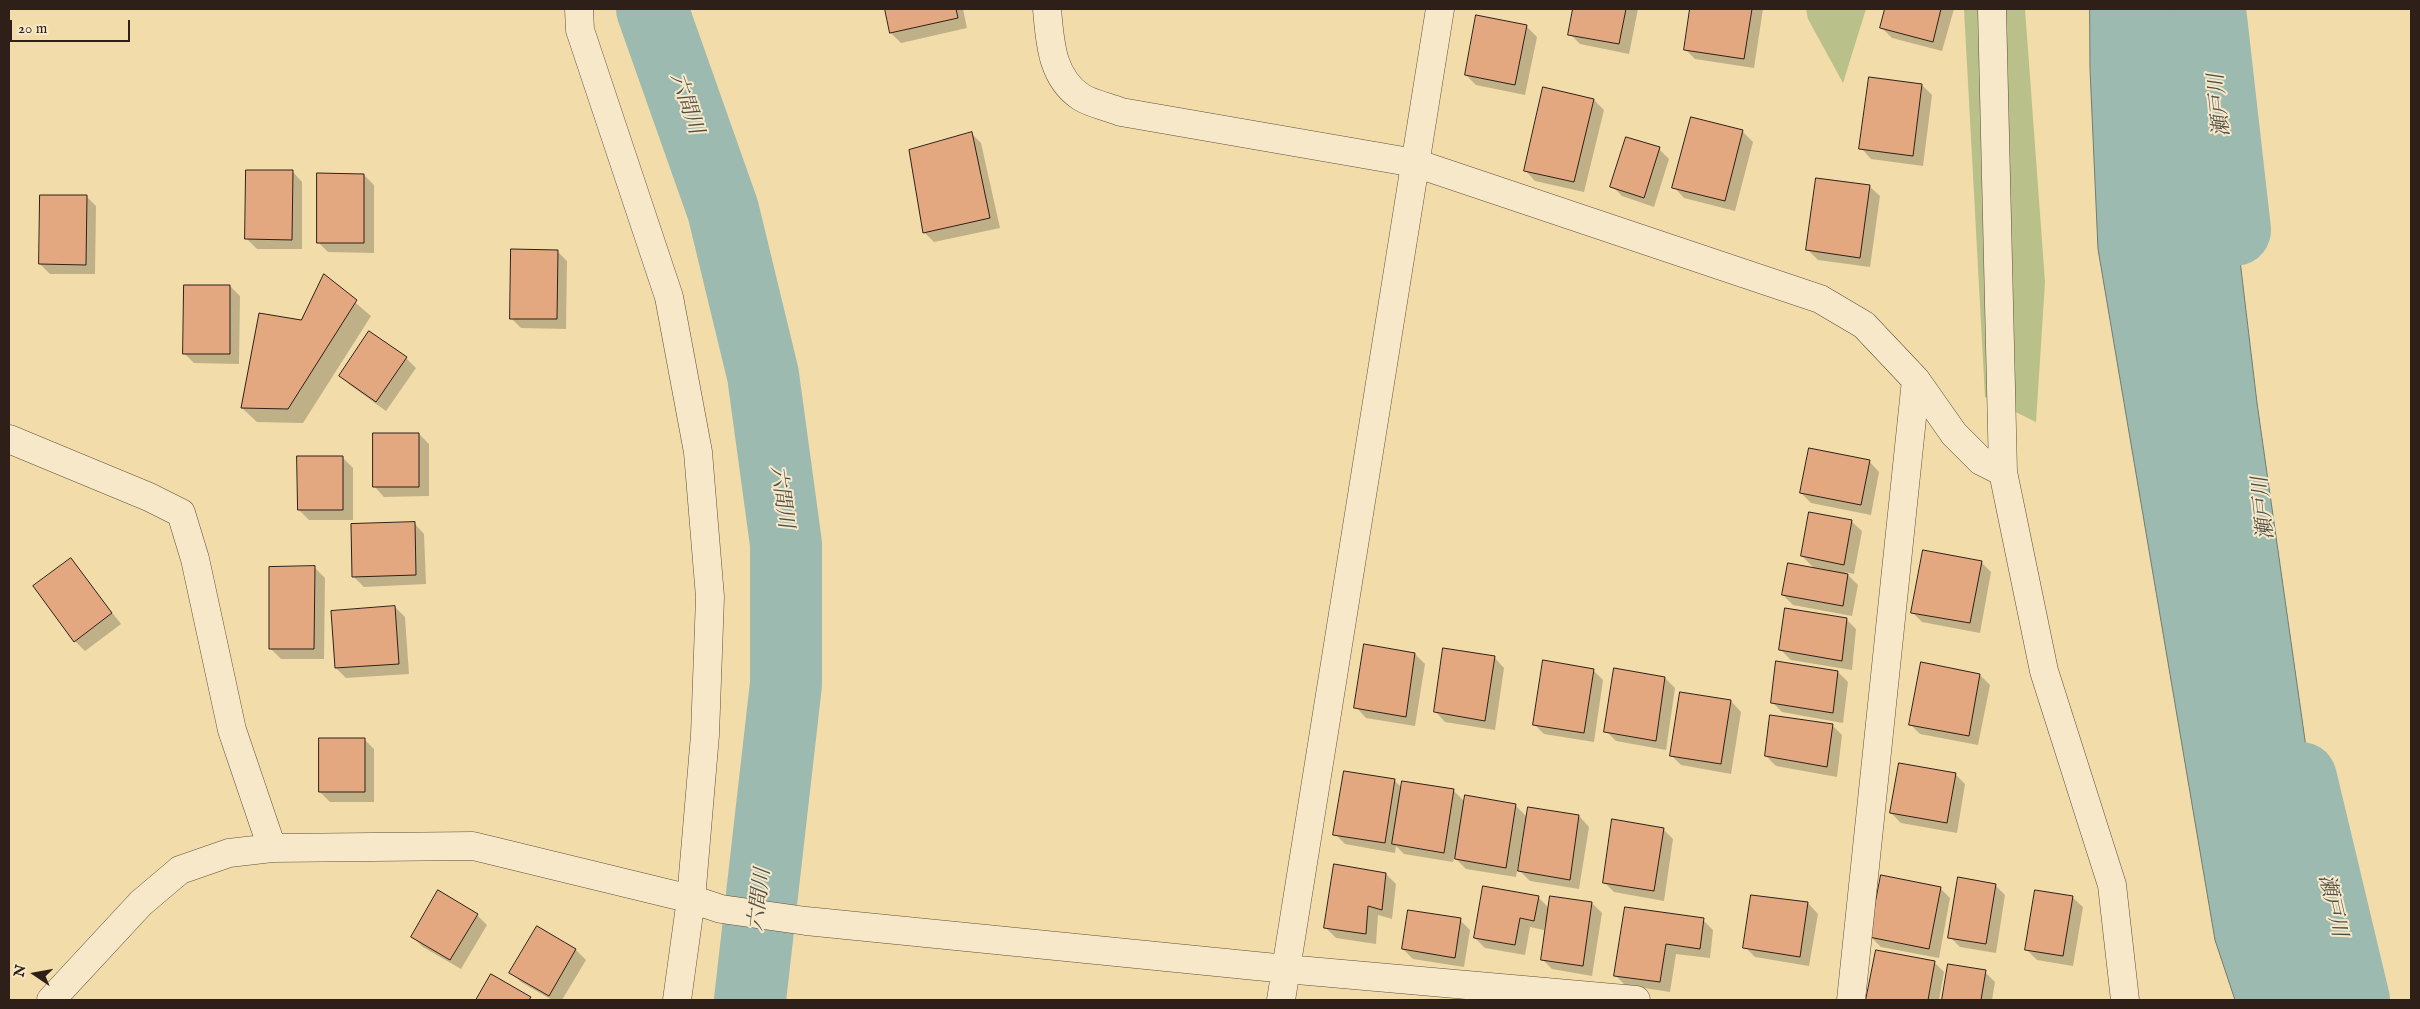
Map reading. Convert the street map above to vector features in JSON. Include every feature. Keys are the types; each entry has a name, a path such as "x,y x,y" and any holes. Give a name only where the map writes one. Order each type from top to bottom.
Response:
{"street":[{"path":"579,9 580,30 668,297 698,452 710,597 705,735 691,899 678,1000"},
{"path":"1047,9 1050,48 1062,80 1082,97 1121,112 1415,163 1820,299 1864,325 1916,380 1954,434 1980,462 2003,472"},
{"path":"1281,1000 1440,9"},
{"path":"1992,9 2003,472 2044,671 2112,885 2125,1000"},
{"path":"1851,1000 1916,380"},
{"path":"9,438 181,512 195,559 232,730 272,848"},
{"path":"51,1000 141,903 180,870 229,853 272,848 473,846 691,899 721,909 806,921 1286,969 1636,1000"}],"green space":[{"path":"1806,9 1866,9 1843,83 1808,19"},
{"path":"1964,9 2025,9 2045,282 2036,422 1985,397"}],"water":[{"path":"2090,9 2210,9 2257,403 2342,1000 2235,1000 2215,940 2098,249 2090,69"}],"building":[{"path":"885,9 956,9 958,18 890,33"},
{"path":"1573,9 1626,9 1619,44 1568,35"},
{"path":"1690,9 1752,9 1744,59 1684,50"},
{"path":"1885,9 1941,9 1933,42 1880,28"},
{"path":"1476,15 1527,25 1515,85 1465,75"},
{"path":"1869,77 1922,84 1913,156 1859,149"},
{"path":"1543,87 1594,99 1574,182 1524,171"},
{"path":"1691,117 1743,130 1725,201 1672,188"},
{"path":"972,132 990,218 923,233 909,150"},
{"path":"1626,137 1660,147 1644,198 1610,187"},
{"path":"246,170 293,170 292,240 245,239"},
{"path":"317,173 364,174 364,243 317,243"},
{"path":"1816,178 1870,185 1860,258 1806,250"},
{"path":"40,195 87,195 86,265 39,264"},
{"path":"511,249 558,250 557,319 510,319"},
{"path":"324,274 357,300 288,409 241,408 259,313 301,320"},
{"path":"184,285 230,285 230,354 183,354"},
{"path":"369,331 407,357 376,402 339,376"},
{"path":"373,433 419,433 419,487 373,487"},
{"path":"1809,448 1870,460 1861,505 1800,493"},
{"path":"297,456 343,456 343,510 298,510"},
{"path":"1809,512 1852,520 1844,565 1801,556"},
{"path":"415,522 416,575 352,577 351,524"},
{"path":"1923,550 1982,561 1970,623 1911,613"},
{"path":"71,558 112,613 74,642 33,586"},
{"path":"1788,563 1848,574 1843,606 1782,595"},
{"path":"315,566 314,649 269,649 269,567"},
{"path":"395,606 399,664 335,668 331,611"},
{"path":"1785,608 1847,618 1842,661 1779,650"},
{"path":"1364,644 1415,653 1406,717 1354,708"},
{"path":"1443,648 1495,656 1485,721 1434,712"},
{"path":"1543,660 1594,669 1584,733 1533,725"},
{"path":"1776,661 1838,671 1833,713 1771,703"},
{"path":"1921,662 1980,674 1969,736 1909,725"},
{"path":"1614,668 1665,677 1656,741 1604,732"},
{"path":"1680,692 1731,700 1721,764 1670,756"},
{"path":"1770,715 1833,724 1827,767 1765,756"},
{"path":"319,738 365,738 365,792 319,792"},
{"path":"1899,763 1956,773 1947,823 1890,813"},
{"path":"1344,771 1395,779 1385,843 1333,835"},
{"path":"1402,781 1454,789 1444,853 1392,844"},
{"path":"1465,795 1516,804 1506,868 1455,859"},
{"path":"1528,807 1579,815 1570,880 1518,871"},
{"path":"1612,819 1664,828 1654,891 1603,883"},
{"path":"1334,864 1386,873 1382,910 1368,906 1366,934 1324,928"},
{"path":"1881,875 1941,887 1929,949 1869,937"},
{"path":"1958,877 1996,884 1986,944 1948,938"},
{"path":"1483,886 1539,896 1534,921 1520,918 1515,945 1474,938"},
{"path":"438,890 478,914 450,960 411,937"},
{"path":"2035,890 2073,896 2063,956 2025,950"},
{"path":"1751,895 1808,902 1800,957 1743,948"},
{"path":"1550,896 1592,902 1583,966 1541,960"},
{"path":"1625,907 1704,918 1700,949 1666,944 1660,982 1614,976"},
{"path":"1408,910 1461,918 1455,958 1402,949"},
{"path":"537,926 576,949 549,996 509,973"},
{"path":"1876,950 1935,961 1928,1000 1866,1000"},
{"path":"1948,964 1986,970 1981,1000 1942,1000"},
{"path":"491,974 531,997 529,1000 476,1000"}],"waterway":[{"name":"六間川","path":"652,9 723,210 763,375 786,544 786,684 750,1000"},
{"name":"瀬戸川","path":"2210,9 2235,230"},
{"name":"瀬戸川","path":"2301,778 2354,1000"}]}
